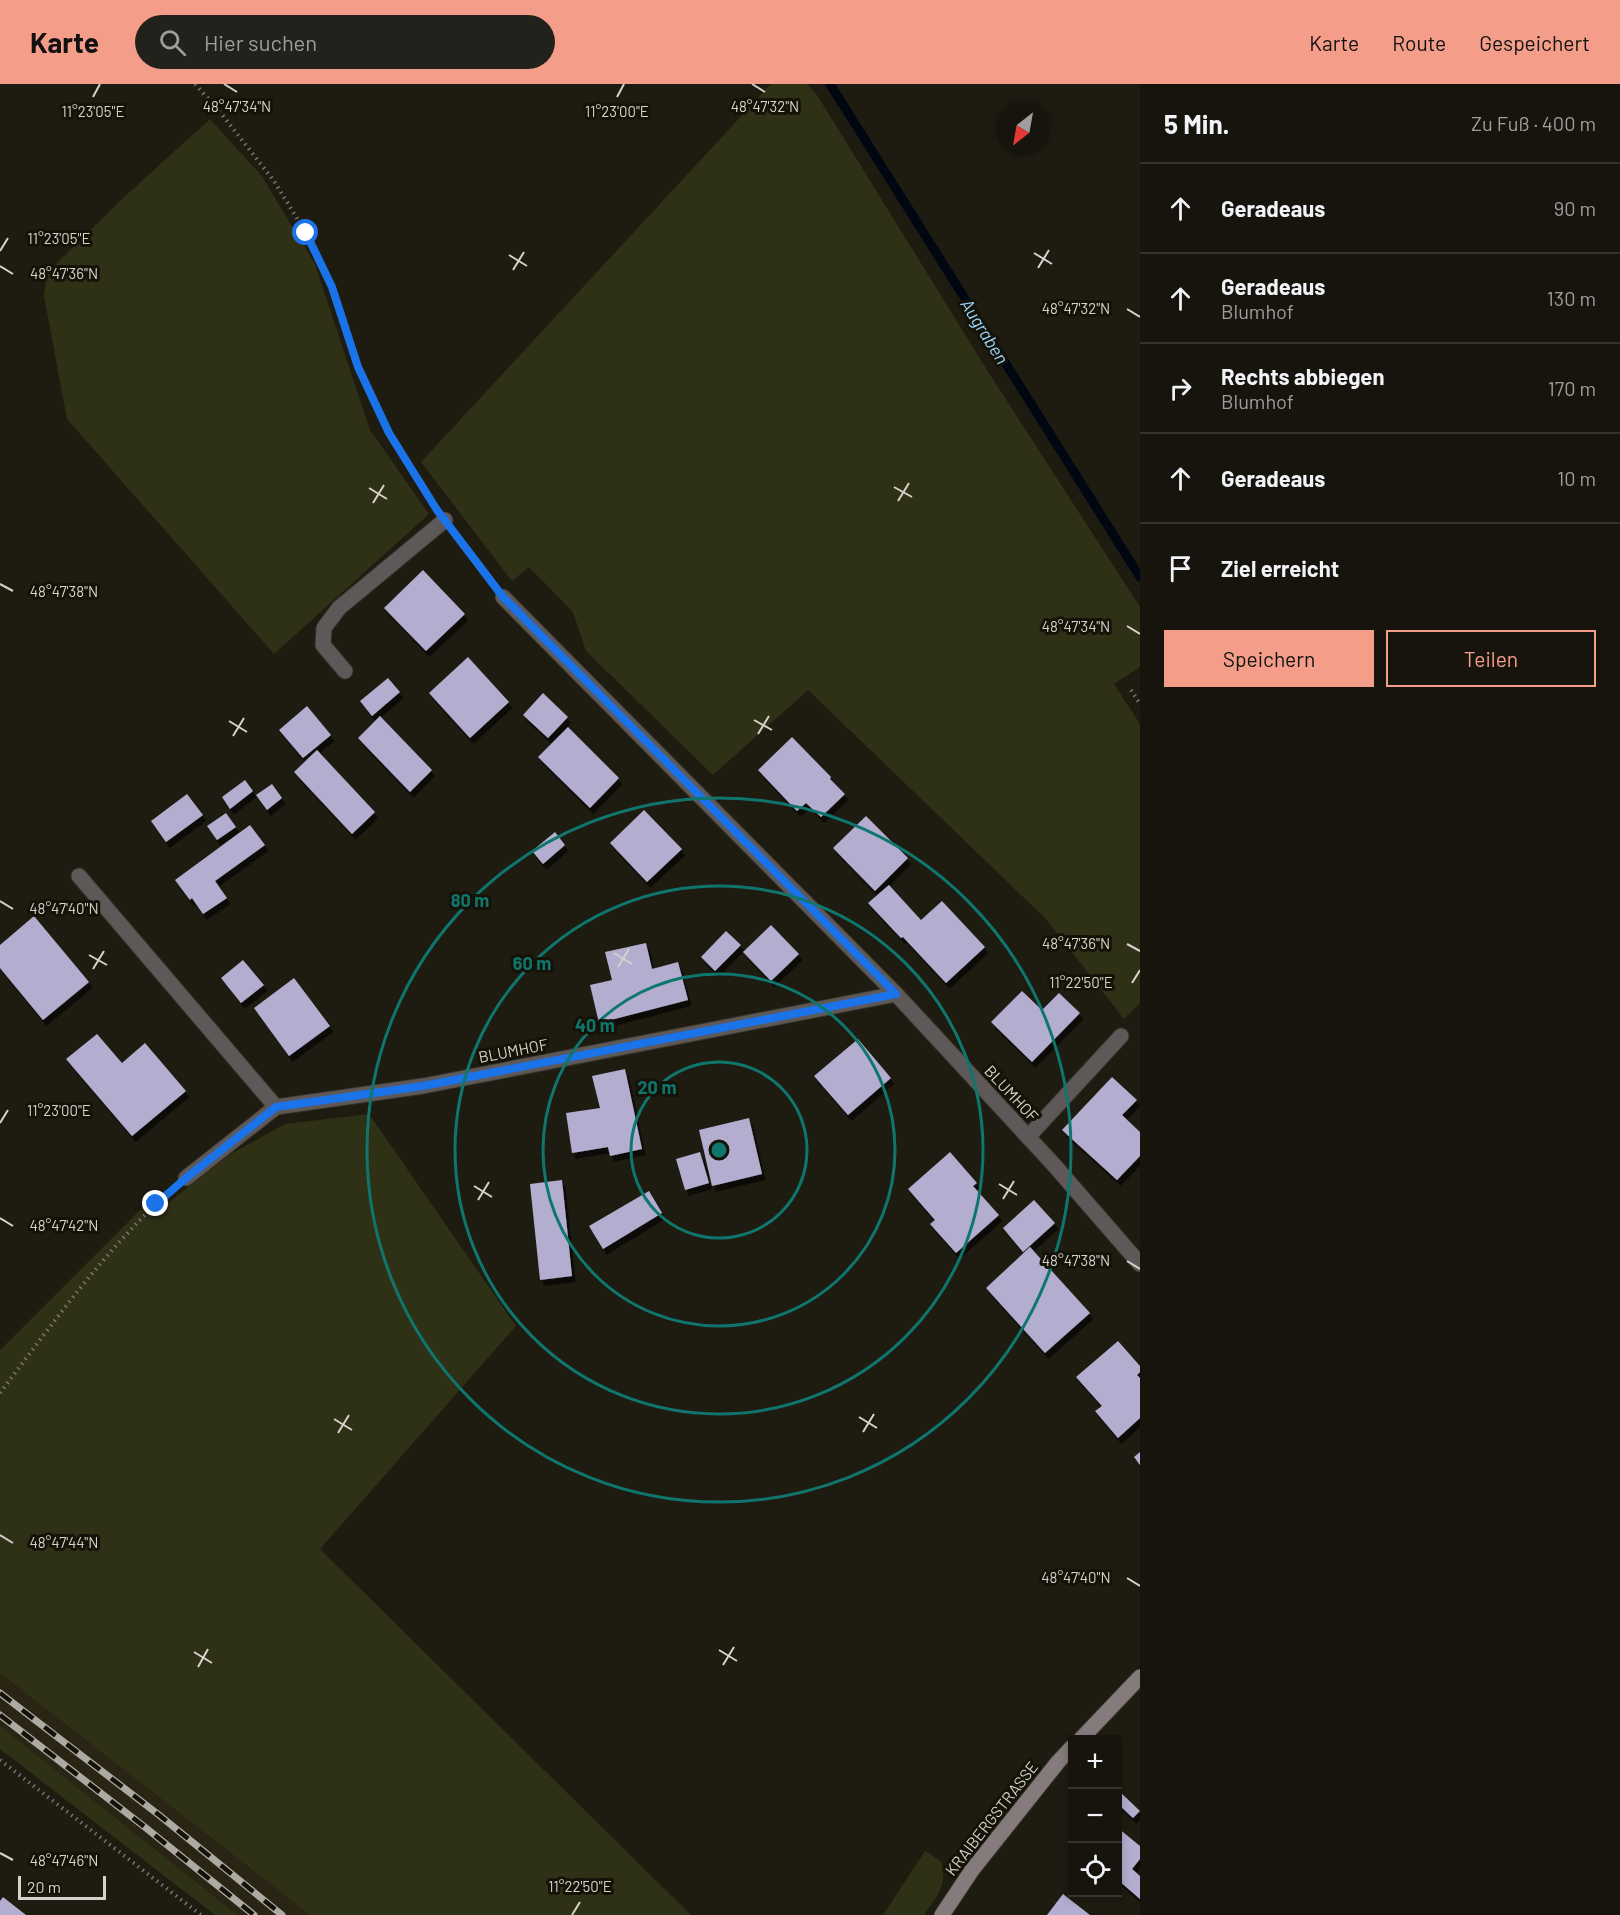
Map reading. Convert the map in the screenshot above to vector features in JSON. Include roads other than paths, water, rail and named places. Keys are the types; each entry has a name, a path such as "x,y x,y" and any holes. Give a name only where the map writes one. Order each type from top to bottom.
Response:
{"street":[{"path":"345,671 323,645 324,628 339,608 445,520"},
{"name":"BLUMHOF","path":"503,597 896,994 1028,1137 1140,1264"},
{"path":"79,876 276,1107 186,1178"},
{"name":"BLUMHOF","path":"276,1107 423,1086 896,994"},
{"name":"BLUMHOF","path":"1028,1137 1121,1036"},
{"path":"1085,1735 1140,1677"},
{"name":"KRAIBERGSTRASSE","path":"942,1915 972,1870 1068,1751"}],"waterway":[{"name":"Augraben","path":"830,84 1140,577"}],"railway":[{"path":"0,1693 159,1815 282,1915"},
{"path":"0,1715 254,1915"}]}
